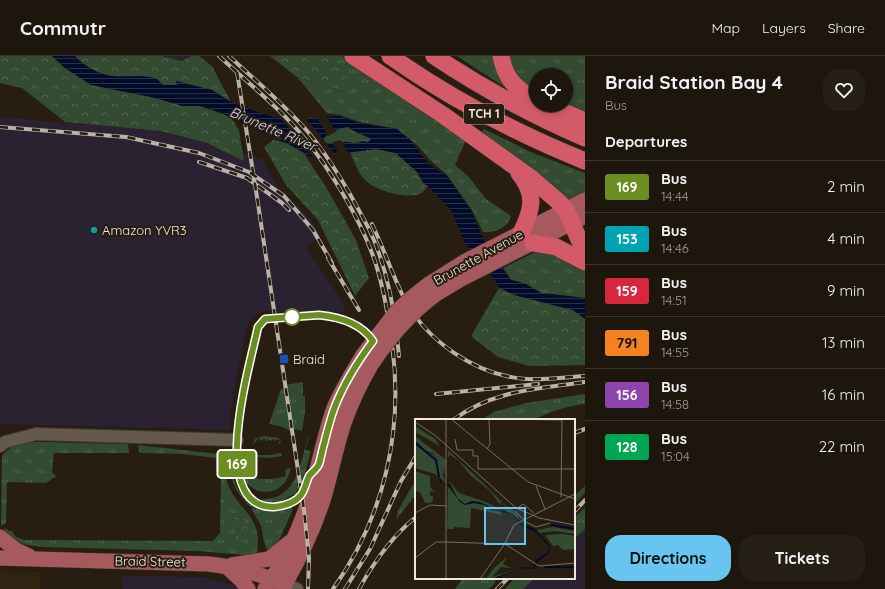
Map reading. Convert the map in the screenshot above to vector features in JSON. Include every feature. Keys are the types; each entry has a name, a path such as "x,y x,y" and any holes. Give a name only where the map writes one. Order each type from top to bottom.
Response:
{"highway":[{"path":"353,56 443,115 531,178 574,217 582,249 585,253"},
{"name":"TCH 1","path":"390,56 428,81 479,111 519,132 585,162"},
{"name":"TCH 1","path":"434,56 482,86 522,108 585,138"},
{"path":"501,56 505,73 511,82 518,89 529,96"},
{"path":"564,112 585,121"},
{"path":"511,163 526,182 531,199 527,238 556,247 585,262"}],"main road":[{"name":"Brunette Avenue","path":"280,586 279,568 294,538 310,495 334,408 347,382 367,360 396,312 410,299 432,289 457,274 503,242 527,238 574,217 585,200"},
{"name":"Brunette Avenue","path":"457,274 512,254 527,238"},
{"name":"Brunette Avenue","path":"280,586 314,525 330,476 344,425 367,360"},
{"path":"0,537 16,550 36,558"},
{"path":"226,566 269,559 294,538"},
{"name":"Braid Street","path":"0,558 194,562 226,566 280,586"},
{"path":"226,566 248,589"}],"street":[{"path":"0,446 5,442 36,434 142,437 202,446 237,443"}],"shaded area":[{"path":"162,56 191,56 182,61"},
{"path":"0,117 161,131 262,159 277,185 311,220 321,236 306,247 345,306 344,312 264,311 249,321 231,407 230,430 0,424"},
{"path":"585,528 585,589 517,589 529,579 575,579 575,537"},
{"path":"0,571 40,572 40,589 0,589"},
{"path":"122,576 205,577 236,586 239,589 122,589"}],"green space":[{"path":"0,56 52,56 65,68 155,98 183,106 200,106 231,117 239,130 244,161 207,143 161,131 65,122 22,88 0,83"},
{"path":"75,56 162,56 182,61 191,56 199,56 212,66 231,102 212,90 176,82 178,85 163,85 158,80 140,76 107,75 92,69"},
{"path":"270,56 328,56 334,60 353,87 344,92 297,77"},
{"path":"328,56 342,56 466,140 455,165 468,176 486,199 511,216 507,224 496,231 483,232 472,210 447,175 431,161 417,145 397,129 360,122 340,115 327,113 297,77 344,92 334,60"},
{"path":"457,56 495,56 512,92"},
{"path":"507,56 585,56 585,112 573,107 573,68 529,68 529,86 518,76"},
{"path":"348,127 351,130 372,138 368,142 343,142 334,144 325,143 323,140 327,135 334,131"},
{"path":"484,129 533,153 585,173 585,192 567,202 482,132"},
{"path":"273,140 299,146 326,187 356,240 369,278 355,296 318,220 286,185 264,147"},
{"path":"376,149 396,153 417,172 424,184 428,186 422,193 416,195 400,195 384,191 370,184 360,174 350,152"},
{"path":"550,251 585,270 585,298 541,293 526,284 511,280 503,268 533,253"},
{"path":"499,288 518,296 573,310 585,319 585,365 529,366 498,357 471,336"},
{"path":"303,382 305,413 302,431 295,429 290,431 283,427 269,424 281,389 282,390 284,385"},
{"path":"585,394 585,404 558,410 535,419 483,419 494,412 526,403"},
{"path":"263,436 279,438 281,442 276,446 280,441 278,439 275,441 273,439 271,441 268,439 266,441 264,438 261,441 259,438 252,445 255,439"},
{"path":"308,437 305,450 311,451 305,473 296,493 278,503 262,501 262,499 274,498 290,487 299,468"},
{"path":"40,442 128,444 129,453 54,453 52,472 57,477 46,483 7,482 6,523 1,526 2,456 9,449 19,444"},
{"path":"138,445 219,454 225,461 220,472 218,460 216,458 182,454 141,453 139,452"},
{"path":"282,453 282,456 270,458 256,457 257,455"},
{"path":"244,454 247,456 245,476 260,479 276,478 286,476 285,470 291,468 286,481 280,487 269,492 263,492 251,487 246,483 240,472 240,456 243,456"},
{"path":"231,455 236,486 244,497 257,507 257,509 251,507 247,503 234,485 230,473"},
{"path":"225,472 228,485 233,495 246,511 256,529 258,541 256,556 198,551 42,547 15,541 6,535 3,530 6,528 9,531 12,531 17,537 25,540 213,541 220,533 221,474"},
{"path":"415,481 415,495 396,520 398,511"},
{"path":"585,486 585,493 575,503 575,495"},
{"path":"291,506 293,509 278,543 268,553 261,526 251,508 257,509 257,507 275,510"},
{"path":"585,507 585,529 575,538 575,517"},
{"path":"236,514 243,518 246,524 247,532 244,540 237,540 235,533 236,523 233,516"},
{"path":"462,579 496,579 494,584 489,589 455,589"},
{"path":"514,579 533,579 523,589 505,589"}],"water":[{"name":"Brunette River","path":"52,56 75,56 92,69 107,75 140,76 157,79 163,85 177,85 176,81 212,90 231,102 273,117 311,118 339,116 358,123 397,129 409,139 429,164 447,176 471,210 483,239 511,280 526,284 541,293 585,298 585,319 573,310 518,296 499,288 493,277 465,243 451,210 428,186 424,184 417,172 396,153 376,149 338,154 328,158 311,157 283,141 212,109 200,106 183,106 155,98 91,85 65,68","holes":["348,127 372,139 368,142 344,142 330,144 327,144 323,140 330,133 341,128"]}],"pier":[{"path":"277,115 304,116 337,157 328,160 314,159 293,132"},
{"path":"325,115 336,132 328,136 316,116"},
{"path":"341,140 349,154 340,156 332,142"}],"railway":[{"path":"219,56 264,96 286,118 306,140 325,166 352,209 366,239 376,264 385,298 395,377 395,409 392,441 386,472 377,503 365,533 351,561 333,589"},
{"path":"229,56 280,102 308,132 317,143 352,197 376,244 386,275 393,307 399,356"},
{"path":"237,72 304,510 309,558 308,589"},
{"path":"0,127 126,137 199,153 249,172 284,196 313,230 332,263"},
{"path":"199,162 247,178 282,203 289,210"},
{"path":"372,224 402,294 412,311 424,326 454,353 489,371 508,376 527,379 585,376"},
{"path":"328,258 359,310"},
{"path":"454,419 484,402 516,392 585,382"},
{"path":"436,394 538,384"},
{"path":"575,433 585,429"},
{"path":"345,589 370,549 401,481 415,458"},
{"path":"575,511 585,500"},
{"path":"359,589 391,541 415,518"},
{"path":"497,589 507,579"}],"bus line":[{"name":"169","path":"319,315 331,316 344,319 356,326 373,341 347,382 334,408 318,466 309,476 301,495 289,504 279,506 269,507 252,500 246,494 239,476 237,465 237,447 241,405 258,327 265,319 319,315"}],"place":[{"name":"Amazon YVR3","path":"94,230"},
{"name":"Braid","path":"284,359"}]}
